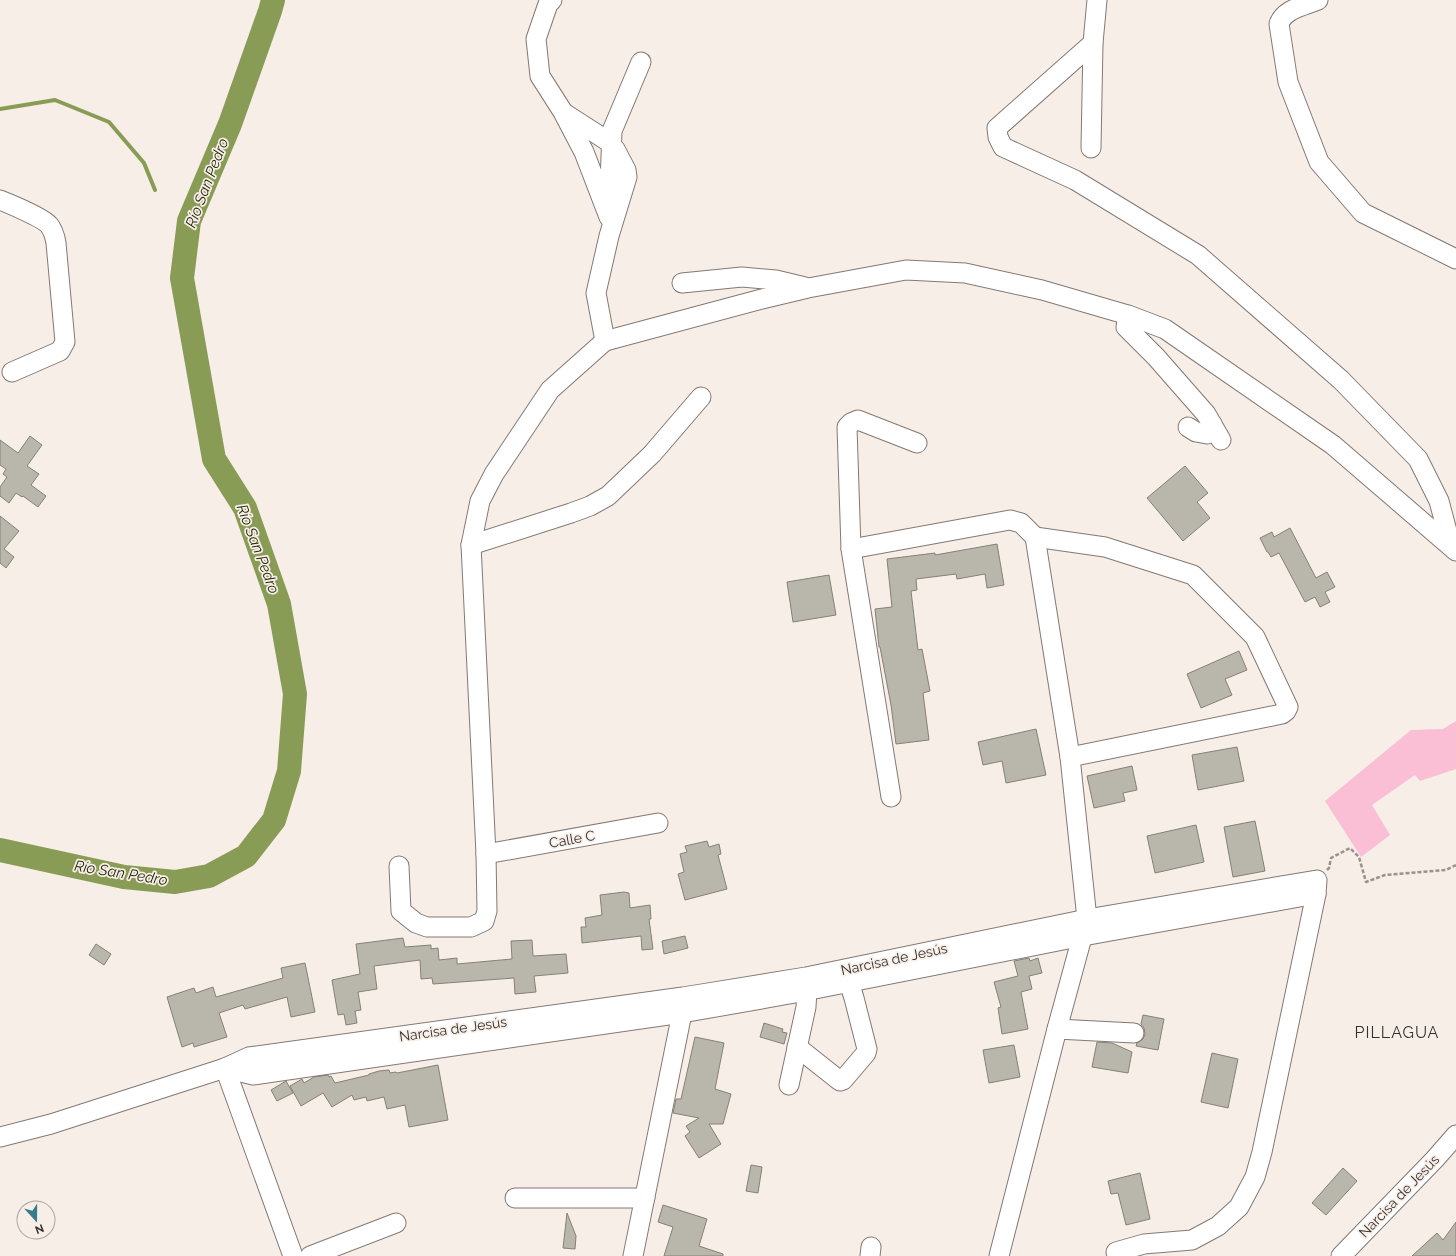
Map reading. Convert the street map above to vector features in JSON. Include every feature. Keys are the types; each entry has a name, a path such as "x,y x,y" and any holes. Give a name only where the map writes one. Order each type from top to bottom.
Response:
{"street":[{"path":"552,0 548,4 536,39 540,76 563,112 584,152 609,217"},
{"path":"1092,148 1093,44 1097,0"},
{"path":"1318,0 1283,7 1279,24 1288,82 1319,162 1363,213 1456,259"},
{"path":"1093,44 997,128 998,138 1003,147 1075,180 1198,255 1341,380 1418,459 1439,501 1453,548"},
{"path":"609,236 612,131 641,62"},
{"path":"563,112 610,145 626,170 627,177 609,236 596,293 605,341"},
{"path":"0,200 20,208 49,224 54,234 66,342 60,351 12,372"},
{"path":"399,866 401,911 416,923 427,926 471,927 484,921 487,911 486,854 471,545 480,501 494,474 550,390 605,341 808,288 906,270 965,274 1042,290 1128,315 1165,329 1333,445 1453,548"},
{"path":"682,283 742,277 776,280 808,288"},
{"path":"1128,315 1126,327 1156,357 1206,414 1217,432 1210,432 1207,434 1196,432 1188,427"},
{"path":"471,545 590,506 608,496 652,454 701,398"},
{"path":"891,797 851,549 847,427 851,422 858,420 917,443"},
{"path":"851,549 1010,520 1021,523 1035,536 1105,547 1193,575 1255,637 1288,707 1282,714 1070,758"},
{"path":"1000,1256 1057,1029 1085,927 1070,758 1035,536"},
{"name":"Calle C","path":"486,854 658,823"},
{"path":"1085,927 1317,887 1262,1152 1255,1177 1239,1207 1218,1226 1192,1240 1144,1244 1116,1252"},
{"name":"Narcisa de Jesús","path":"806,984 849,982 1085,927"},
{"name":"Narcisa de Jesús","path":"0,1137 51,1124 225,1068 249,1057 683,1005 806,984 1085,927"},
{"path":"797,1047 840,1082 866,1054 867,1049 849,982"},
{"path":"789,1085 806,1007 806,984"},
{"path":"634,1256 683,1005"},
{"path":"1057,1029 1134,1033"},
{"path":"225,1068 293,1256"},
{"name":"Narcisa de Jesús","path":"1341,1256 1435,1159 1456,1135"},
{"path":"515,1198 645,1198"},
{"path":"310,1256 396,1223"}],"path":[{"path":"1317,887 1329,868 1331,858 1350,848 1359,857 1366,882 1385,875 1446,870 1456,865"}],"shaded area":[{"path":"1456,721 1456,769 1420,781 1415,775 1372,805 1390,835 1361,857 1325,801 1411,730 1443,729"}],"building":[{"path":"30,436 42,445 27,466 39,474 31,485 46,496 38,507 23,496 22,497 16,493 9,503 0,496 0,487 7,477 3,474 6,469 0,465 0,440 18,453"},
{"path":"1185,466 1208,493 1197,502 1210,518 1183,541 1147,498"},
{"path":"0,516 19,531 4,549 14,557 6,568 0,563"},
{"path":"1290,528 1316,578 1327,572 1335,587 1325,592 1330,602 1320,607 1315,597 1305,602 1279,553 1271,557 1260,538 1272,532 1274,537"},
{"path":"997,544 1004,585 987,588 985,574 957,579 956,574 916,579 917,590 911,591 918,650 922,649 930,691 923,693 929,740 896,744 891,705 879,647 875,609 892,607 887,559 935,553 935,555"},
{"path":"829,575 836,615 793,622 787,582"},
{"path":"1239,651 1247,670 1225,679 1232,695 1201,708 1187,674"},
{"path":"1036,729 1046,775 1006,783 1002,761 983,765 978,742"},
{"path":"1237,747 1244,781 1198,790 1192,755"},
{"path":"1132,766 1137,790 1123,793 1125,801 1094,808 1087,776"},
{"path":"1255,821 1265,871 1233,877 1224,827"},
{"path":"1196,825 1204,862 1155,873 1147,836"},
{"path":"707,841 709,847 719,844 721,854 718,855 727,889 685,900 678,874 684,872 680,854 687,852 685,846"},
{"path":"624,892 629,893 630,908 650,905 651,919 649,919 653,949 642,950 641,936 582,943 581,927 586,927 585,918 602,915 600,895"},
{"path":"685,936 688,948 664,954 662,941"},
{"path":"403,938 405,947 431,945 431,949 438,948 439,960 457,958 457,964 512,959 511,941 532,940 533,956 566,954 568,973 534,976 536,992 515,994 514,978 433,984 432,978 421,979 420,960 374,966 377,989 358,992 361,1010 355,1011 357,1023 346,1025 344,1014 338,1015 332,980 360,974 356,944"},
{"path":"96,944 111,954 104,965 89,955"},
{"path":"1029,958 1030,961 1038,958 1042,973 1029,976 1032,989 1021,992 1028,1029 1002,1034 998,1008 1001,1007 994,982 1018,976 1014,961"},
{"path":"305,963 315,1012 291,1017 287,997 245,1009 243,1005 219,1013 227,1037 194,1047 193,1043 182,1047 167,997 194,988 196,993 213,987 216,997 283,978 281,968"},
{"path":"1143,1015 1164,1019 1158,1050 1136,1046 1137,1043 1143,1039 1145,1034 1144,1028 1141,1024"},
{"path":"764,1023 783,1029 782,1032 787,1033 784,1044 760,1037"},
{"path":"695,1037 724,1043 715,1089 731,1094 723,1124 709,1124 721,1144 699,1158 685,1136 690,1132 686,1126 699,1118 673,1113 676,1099 681,1099"},
{"path":"1097,1042 1112,1043 1132,1052 1128,1073 1092,1067"},
{"path":"1014,1045 1020,1077 989,1083 983,1050"},
{"path":"1212,1053 1238,1059 1228,1108 1201,1102"},
{"path":"438,1065 448,1120 409,1127 405,1105 387,1109 384,1097 367,1101 366,1097 354,1100 352,1095 332,1107 323,1093 301,1106 290,1086 302,1079 304,1083 314,1077 328,1075 329,1077 331,1076 335,1083 369,1075 379,1071 389,1070 390,1073 397,1073"},
{"path":"286,1081 293,1093 277,1101 271,1090"},
{"path":"751,1165 762,1167 758,1193 746,1191"},
{"path":"1343,1168 1357,1181 1326,1215 1312,1203"},
{"path":"1140,1173 1150,1219 1126,1225 1118,1193 1111,1194 1108,1181"},
{"path":"663,1205 707,1219 699,1246 723,1254 723,1256 664,1256 673,1227 658,1222"},
{"path":"567,1213 576,1236 575,1249 563,1248"},
{"path":"1456,1222 1456,1256 1412,1256 1437,1233 1443,1240"}],"waterway":[{"name":"Río San Pedro","path":"0,850 124,877 175,882 209,876 246,856 274,820 289,771 295,694 279,604 245,508 214,459 182,278 189,221 230,124 273,0"},
{"path":"0,109 55,100 109,122 144,163 155,190"}],"district":[{"name":"PILLAGUA","path":"1397,1032"}]}
